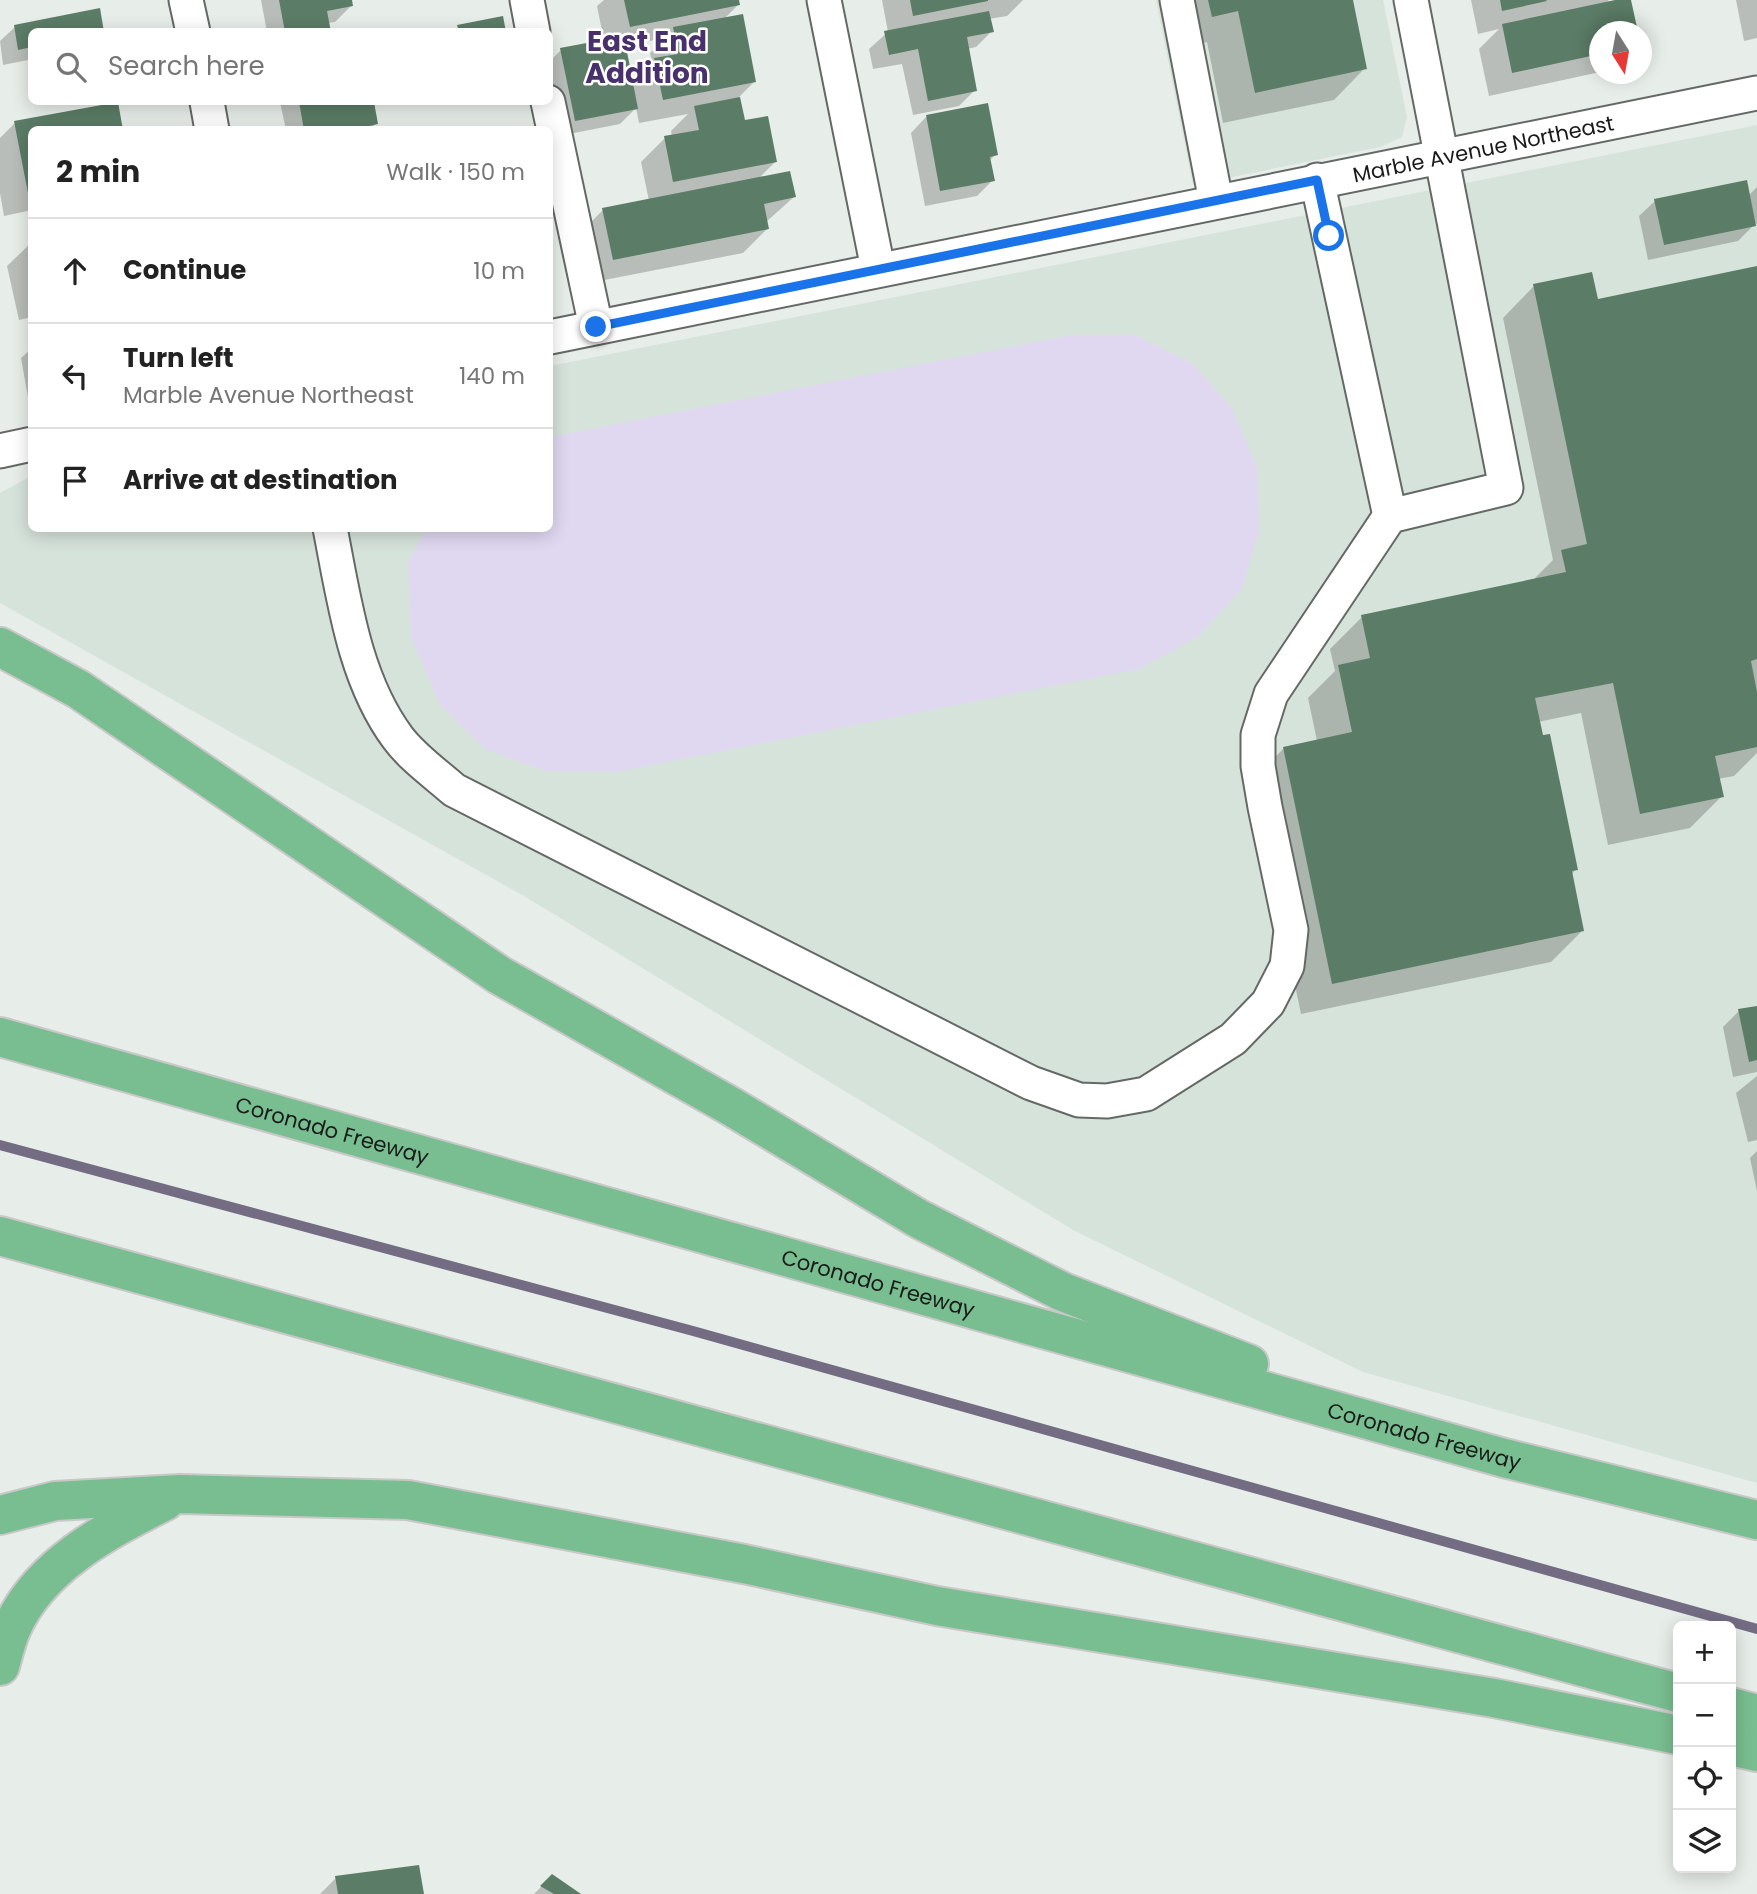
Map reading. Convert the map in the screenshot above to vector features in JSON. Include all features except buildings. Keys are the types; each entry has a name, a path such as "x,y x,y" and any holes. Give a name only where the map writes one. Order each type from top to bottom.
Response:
{"highway":[{"path":"0,647 78,689 499,975 732,1107 919,1219 1063,1292 1504,1458"},
{"name":"Coronado Freeway","path":"0,1037 1504,1458 1757,1521"},
{"path":"0,1236 1673,1692"},
{"path":"0,1515 55,1502 180,1494 408,1500 744,1564 937,1606 1494,1698 1673,1734"},
{"path":"0,1667 11,1629 46,1578 103,1533 180,1494"},
{"path":"1736,1708 1757,1714"},
{"path":"1735,1747 1757,1752"}],"street":[{"path":"186,0 191,28"},
{"path":"527,0 532,28"},
{"path":"824,0 878,269"},
{"path":"1177,0 1216,201"},
{"path":"331,532 345,607 367,682 399,739 454,790 1031,1083 1079,1100 1107,1101 1146,1094 1233,1039 1268,1003 1287,966 1291,930 1258,766 1258,735 1271,694 1390,516 1506,488 1444,155 1411,0"},
{"name":"Marble Avenue Northeast","path":"553,336 1757,93"},
{"path":"207,105 211,126"},
{"path":"549,105 596,327"},
{"path":"1317,180 1390,516"},
{"path":"0,451 28,445"}],"shaded area":[{"path":"1156,0 1383,0 1407,117 1402,137 1380,147 1193,185"},
{"path":"1757,125 1757,1483 1363,1372 1073,1230 524,896 0,603 0,493 28,478 28,532 553,532 553,365"},
{"path":"1072,335 1135,335 1193,364 1233,410 1257,468 1259,531 1242,588 1199,636 1139,669 616,772 546,771 485,749 440,704 411,637 408,563 424,532 553,532 553,436"}],"waterway":[{"path":"0,1145 693,1331 1757,1629"}],"district":[{"name":"East End Addition","path":"647,57"}],"route":[{"path":"596,327 1317,180 1329,236"}]}
